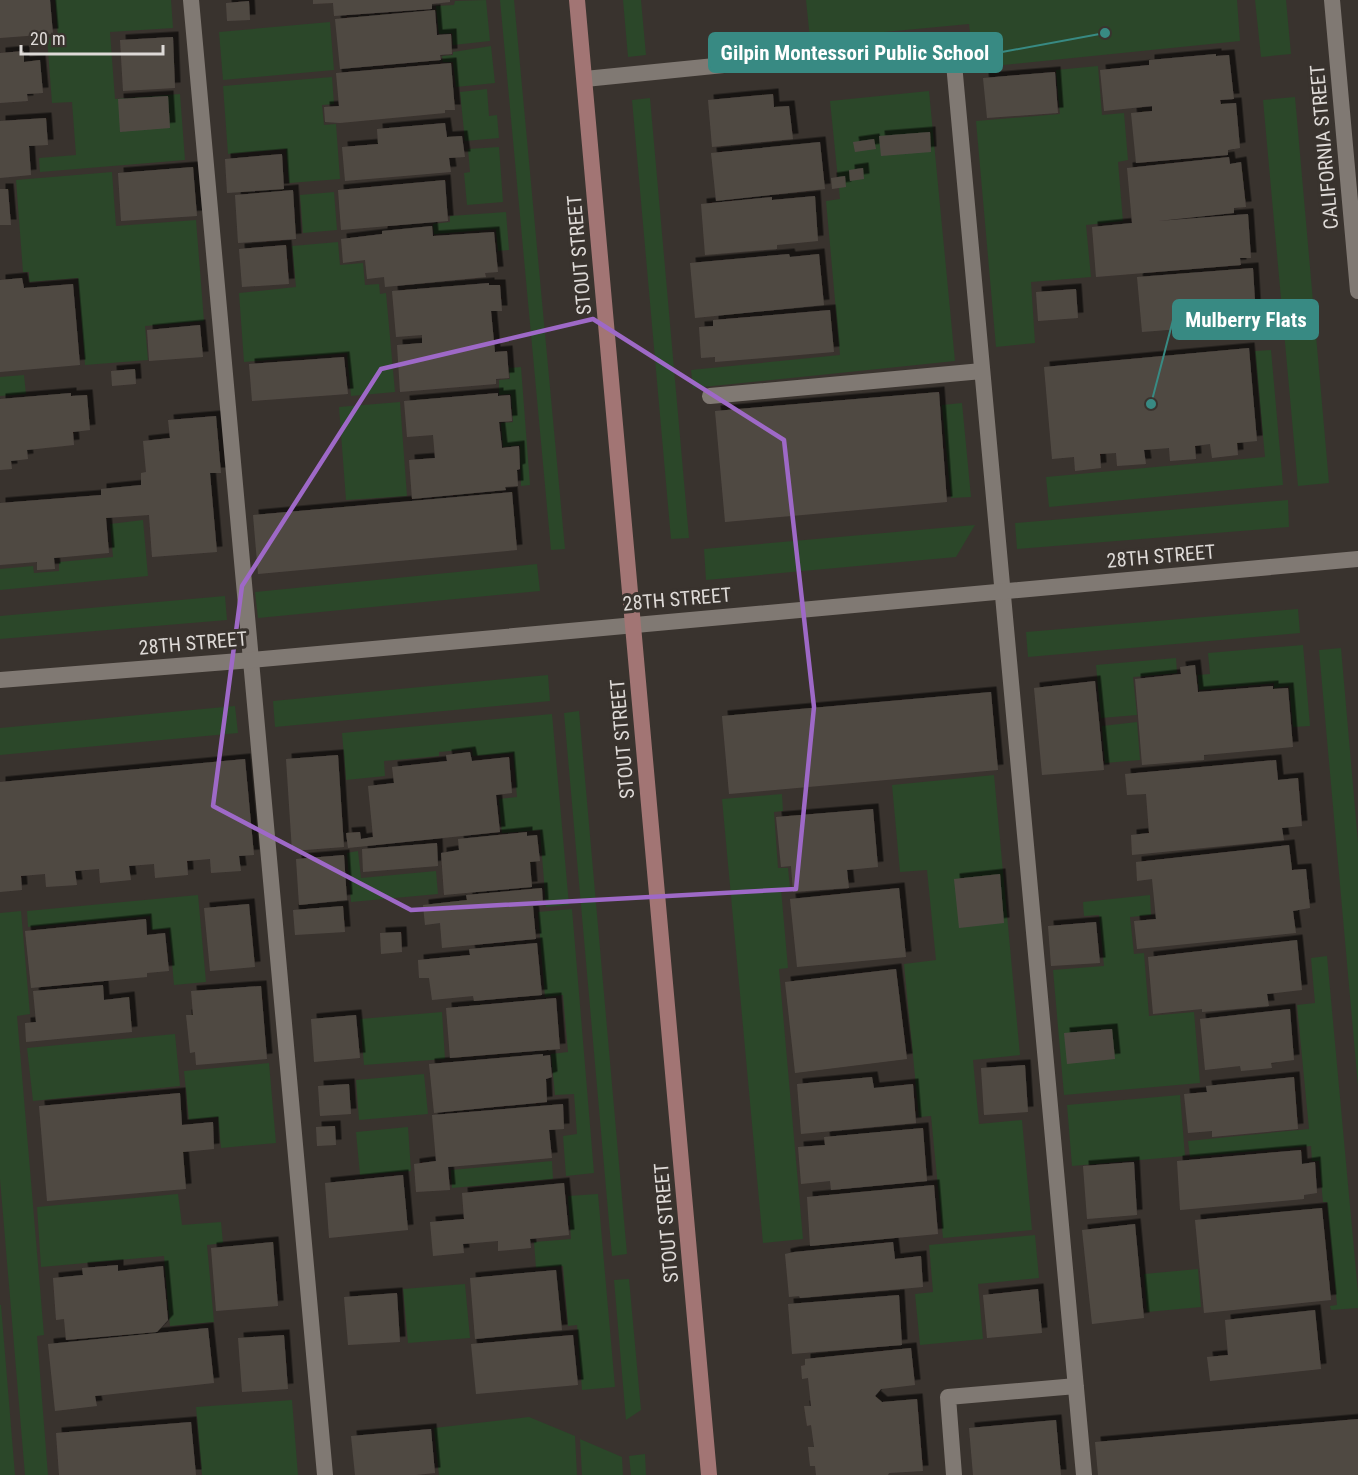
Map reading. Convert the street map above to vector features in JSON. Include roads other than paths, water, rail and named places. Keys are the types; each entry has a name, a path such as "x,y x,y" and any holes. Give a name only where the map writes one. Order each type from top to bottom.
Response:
{"main road":[{"name":"STOUT STREET","path":"578,0 709,1475"}],"street":[{"path":"191,0 325,1475"},
{"name":"CALIFORNIA STREET","path":"1332,0 1358,291"},
{"path":"585,79 951,42 1084,1475"},
{"path":"710,396 982,371"},
{"name":"28TH STREET","path":"0,680 252,660 1358,559"},
{"path":"954,1475 948,1397 1076,1386"}],"place":[{"name":"Gilpin Montessori Public School","path":"1105,33"},
{"name":"Mulberry Flats","path":"1151,404"}]}
